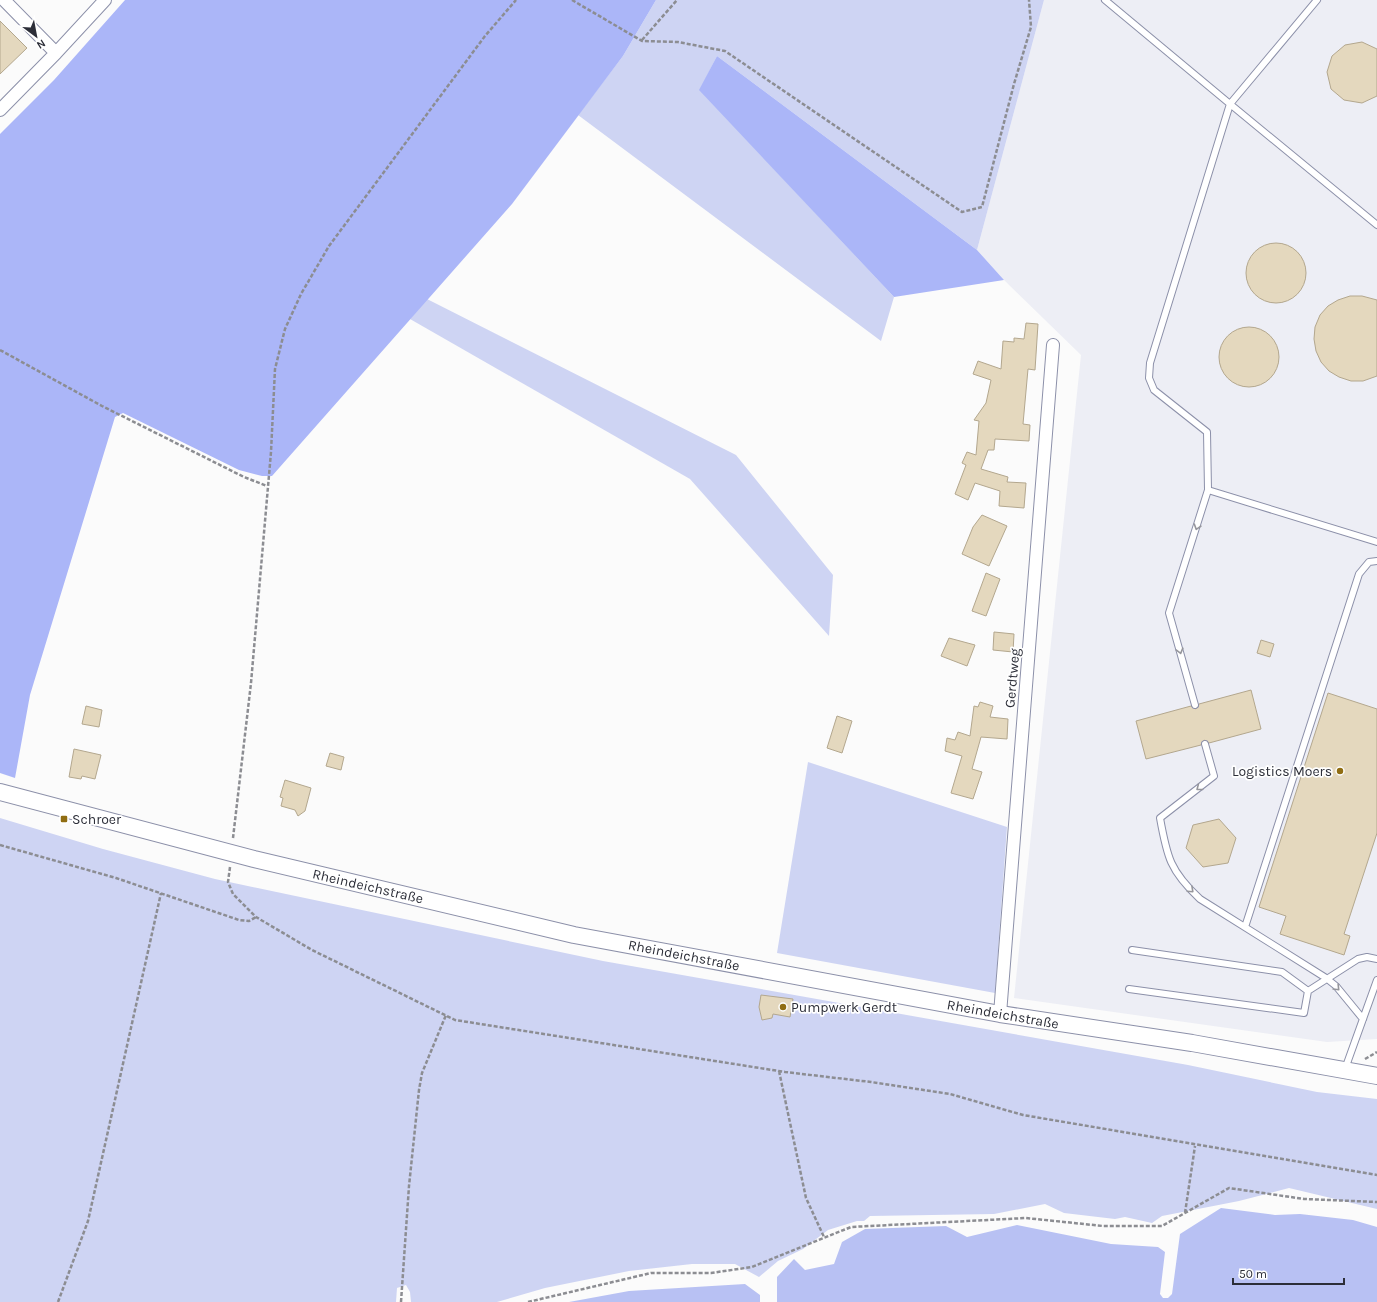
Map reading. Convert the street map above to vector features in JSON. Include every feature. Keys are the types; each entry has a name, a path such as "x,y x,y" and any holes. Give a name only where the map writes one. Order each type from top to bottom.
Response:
{"main road":[{"name":"Rheindeichstraße","path":"0,792 231,853 574,935 1000,1014 1192,1043 1345,1069 1377,1076"}],"street":[{"path":"4,0 56,54"},
{"path":"0,110 56,54 105,0"},
{"name":"Gerdtweg","path":"1000,1014 1053,345"}],"lane":[{"path":"1106,0 1377,225"},
{"path":"1195,705 1169,613 1208,490 1207,432 1154,390 1149,378 1150,364 1230,104 1317,0"},
{"path":"1208,490 1377,542"},
{"path":"1245,927 1359,574 1369,562 1377,561"},
{"path":"1205,744 1214,776 1160,818 1166,854 1174,870 1190,890 1200,899 1326,978 1336,986 1363,1018"},
{"path":"1132,950 1282,972 1308,990"},
{"path":"1129,989 1304,1013 1308,990 1358,959 1367,957 1377,959"},
{"path":"1345,1069 1377,980"}],"path":[{"path":"231,853 250,683 267,486 272,452 275,370 285,329 301,294 329,246 485,36 516,0"},
{"path":"572,0 642,41 678,42 725,52 962,212 982,207 1014,84 1031,27 1029,0"},
{"path":"642,41 677,0"},
{"path":"0,350 102,406 244,477 267,486"},
{"path":"0,845 116,878 239,920 249,921 256,917"},
{"path":"228,882 233,894 256,917 312,950 455,1020 779,1071 871,1082 950,1094 1023,1115 1195,1146 1377,1176"},
{"path":"58,1302 88,1221 161,893"},
{"path":"401,1302 409,1186 422,1073 446,1015"},
{"path":"779,1071 806,1198 824,1237"},
{"path":"1184,1213 1195,1146"},
{"path":"528,1302 651,1273 711,1273 752,1268 850,1227 1026,1218 1102,1226 1162,1226 1228,1188 1304,1199 1377,1202"}],"shaded area":[{"path":"125,0 656,0 623,56 512,204 272,476 262,476 239,470 123,413 115,417 30,695 15,778 0,773 0,134 54,80"},
{"path":"656,0 1044,0 977,250 717,56 700,90 894,297 881,341 578,115 623,56"},
{"path":"1044,0 1377,0 1377,1039 1327,1042 1014,998 1081,355 1004,280 977,250"},
{"path":"717,56 977,250 1004,280 894,297 699,90"},
{"path":"427,299 736,455 833,575 829,636 690,479 410,319"},
{"path":"808,762 1007,827 995,993 777,953"},
{"path":"0,818 103,849 215,879 603,961 1188,1065 1317,1092 1377,1099 1377,1209 1289,1188 1239,1201 1162,1216 1152,1223 1125,1217 1115,1219 1064,1213 1045,1204 994,1214 870,1216 864,1221 857,1221 828,1230 803,1249 778,1261 759,1277 735,1264 692,1264 629,1271 545,1288 497,1302 411,1302 410,1292 406,1285 397,1288 396,1302 0,1302"},
{"path":"1221,1208 1275,1215 1300,1214 1353,1220 1377,1227 1377,1302 777,1302 777,1277 794,1259 805,1270 834,1264 842,1242 865,1229 946,1226 967,1237 1017,1225 1111,1244 1158,1247 1165,1252 1160,1294 1163,1298 1168,1298 1172,1294 1180,1234"},
{"path":"745,1284 760,1295 760,1302 569,1302 629,1291"}],"building":[{"path":"0,21 27,48 0,74"},
{"path":"1362,42 1377,49 1377,96 1362,103 1344,100 1331,89 1327,72 1332,56 1345,45"},
{"path":"1276,243 1293,248 1301,256 1306,273 1301,290 1293,298 1276,303 1259,298 1251,290 1246,273 1251,256 1259,248"},
{"path":"1350,296 1362,296 1377,300 1377,376 1363,381 1351,381 1339,377 1329,371 1321,362 1316,351 1314,339 1315,327 1320,315 1328,306 1338,300"},
{"path":"1026,323 1038,324 1035,370 1028,369 1023,424 1030,425 1029,441 995,439 994,450 988,450 981,469 1008,477 1007,482 1026,483 1024,508 999,506 1000,491 975,483 968,500 955,494 966,465 962,463 967,452 976,455 979,421 974,420 986,403 991,380 973,374 978,361 1001,369 1003,341 1014,342 1014,338 1024,339"},
{"path":"1249,327 1266,332 1274,340 1279,357 1274,374 1266,382 1249,387 1232,382 1224,374 1219,357 1224,340 1232,332"},
{"path":"982,515 1007,526 989,566 962,554 973,527"},
{"path":"986,573 1000,579 986,616 972,611"},
{"path":"994,632 1014,634 1013,652 993,650"},
{"path":"949,638 975,645 967,666 941,656"},
{"path":"1261,640 1274,644 1270,657 1257,653"},
{"path":"1251,690 1261,729 1209,743 1204,740 1201,745 1146,759 1136,721 1191,706 1196,709 1199,704"},
{"name":"Logistics Moers","path":"1328,693 1377,709 1377,833 1344,934 1350,936 1344,955 1280,934 1286,916 1259,907"},
{"path":"980,702 993,706 990,717 1008,719 1007,739 981,737 972,769 982,772 973,799 951,793 962,756 945,751 947,738 955,740 958,732 970,736 974,706 978,707"},
{"path":"86,706 102,710 99,727 82,724"},
{"path":"837,716 852,721 842,753 827,748"},
{"path":"74,749 101,755 95,779 82,776 81,779 69,777"},
{"path":"330,753 344,757 341,770 326,766"},
{"path":"285,780 311,788 305,811 298,816 295,810 281,806 283,798 280,797"},
{"path":"1219,819 1236,838 1228,863 1203,867 1186,848 1193,825"},
{"path":"761,995 793,999 790,1017 773,1014 772,1018 762,1020 759,1007"}],"place":[{"name":"Logistics Moers","path":"1340,771"},
{"name":"Schroer","path":"64,819"},
{"name":"Pumpwerk Gerdt","path":"783,1007"}]}
